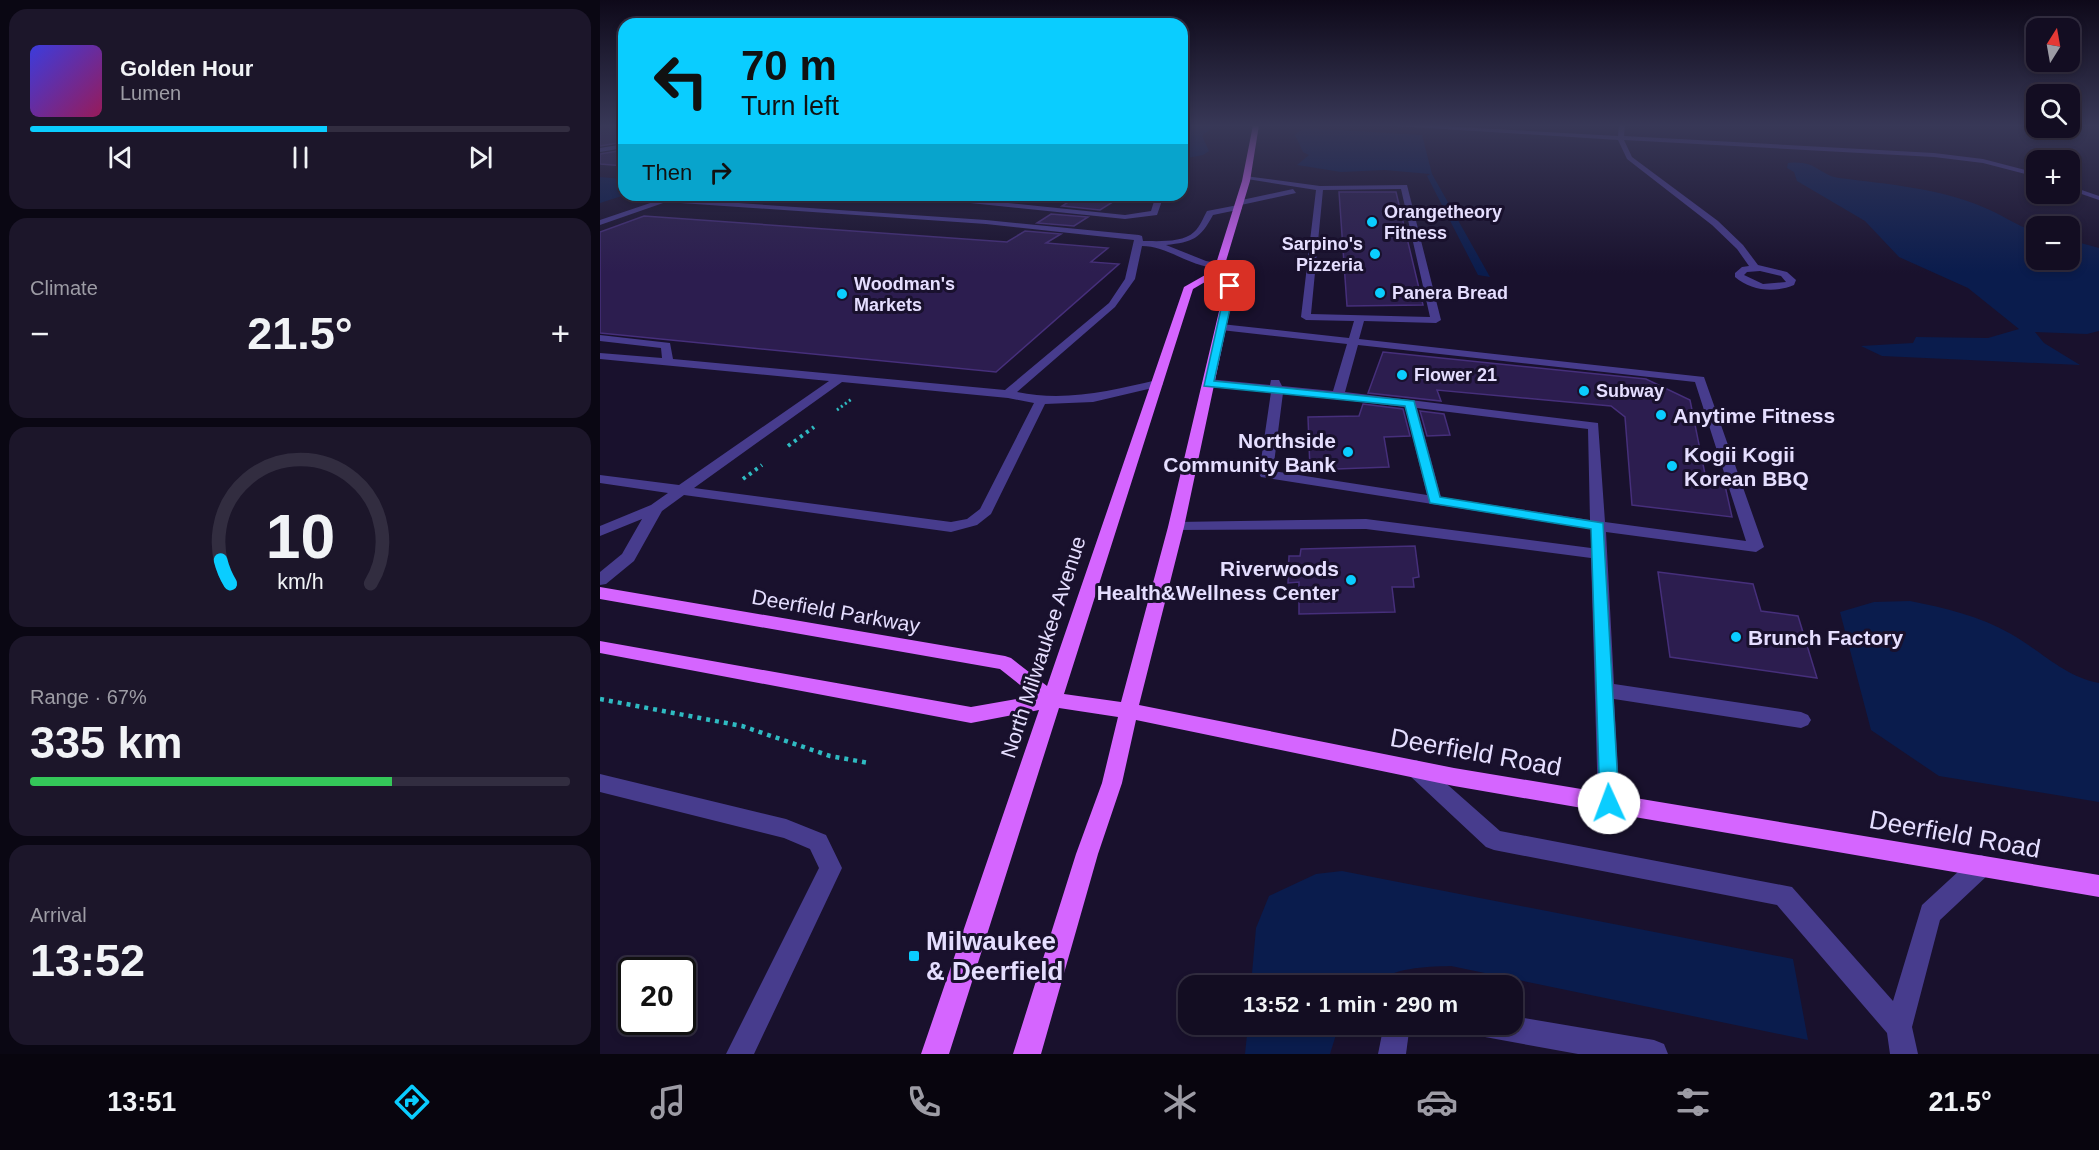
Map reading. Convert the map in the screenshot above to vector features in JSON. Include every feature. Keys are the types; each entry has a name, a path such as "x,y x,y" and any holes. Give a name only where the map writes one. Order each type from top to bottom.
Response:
{"main road":[{"path":"1027,1054 1087,854 1112,783 1176,527 1230,286 1219,269 1247,177"},
{"name":"North Milwaukee Avenue","path":"935,1054 1189,287 1219,269"},
{"name":"Deerfield Parkway","path":"600,593 1005,663 1052,700"},
{"path":"600,647 971,715 1052,700 1129,711"},
{"name":"Deerfield Road","path":"1129,711 1416,769 2099,886"}],"street":[{"path":"1650,174 1715,223 1740,247 1755,268 1784,274 1791,280 1791,283 1781,286 1765,286 1750,283 1738,275 1741,270 1755,268"},
{"path":"1247,177 1320,188"},
{"path":"1138,243 1155,244 1197,235 1210,213 1275,193 1320,188 1404,188 1436,320 1306,317 1320,188"},
{"path":"2080,191 2099,198"},
{"path":"600,223 662,201"},
{"path":"680,201 986,222 1139,238 1130,279 1112,305 1008,394"},
{"path":"971,201 1125,217 1154,213 1158,201"},
{"path":"1155,244 1219,269"},
{"path":"1338,395 1360,318"},
{"path":"1221,327 1700,379 1756,547 1598,526 1266,474 1276,386"},
{"path":"600,338 666,345 668,363"},
{"path":"600,356 1008,394 1041,401 1093,398 1157,384"},
{"path":"600,531 656,508 839,379"},
{"path":"1208,384 1276,386 1594,426 1609,803"},
{"path":"600,479 951,527 972,522 986,511 1041,401"},
{"path":"1410,404 1435,500"},
{"path":"600,580 628,557 656,508"},
{"path":"1176,527 1366,524 1599,554"},
{"path":"1605,690 1801,720"},
{"path":"1416,769 1494,840 1784,896 1899,1027"},
{"path":"600,783 786,830 818,843 831,868 740,1054"},
{"path":"1904,1054 1899,1027 1930,913 1981,866"},
{"path":"1523,1034 1573,1048 1654,1054"},
{"path":"1392,1054 1395,1035"}],"path":[{"path":"837,410 861,392"},
{"path":"788,446 814,427"},
{"path":"600,699 742,726 830,756 868,763"}],"water":[{"path":"1432,174 1490,277 1478,275 1427,176"},
{"path":"1795,174 1827,174 1930,191 1983,207 2026,228 2026,270 2080,270 2080,243 2099,248 2099,331 2087,334 2035,332 2044,343 2080,365 1882,356 1861,346 1913,343 1916,337 1988,338 2019,329 1968,288 1899,257 1865,221 1797,181"},
{"path":"600,177 618,178 618,197 600,203"},
{"path":"1910,601 1987,622 2011,634 2075,675 2099,683 2099,802 1939,776 1871,730 1840,612 1874,602"},
{"path":"1342,871 1793,959 1808,1040 1523,981 1523,975 1494,975 1451,966 1420,968 1390,975 1252,975 1256,928 1269,896 1316,874"},
{"path":"1247,1035 1336,1035 1330,1054 1245,1054"}],"building":[{"path":"1339,192 1396,192 1423,305 1347,306"},
{"path":"1070,201 1114,201 1100,210 1062,206"},
{"path":"1051,214 1088,217 1074,226 1037,223"},
{"name":"Woodman's Markets","path":"644,216 1007,242 1025,231 1061,234 1046,243 1108,248 1091,262 1119,264 996,372 600,333 600,232"},
{"path":"1383,352 1646,379 1690,400 1706,479 1724,481 1732,517 1632,505 1625,417 1611,406 1437,390 1441,401 1368,393"},
{"name":"Northside Community Bank","path":"1363,404 1403,409 1410,436 1384,437 1389,467 1310,470 1308,417 1359,416"},
{"path":"1420,411 1444,414 1450,435 1427,436"},
{"name":"Riverwoods Health&Wellness Center","path":"1415,546 1419,577 1413,578 1414,587 1392,587 1395,612 1299,614 1299,582 1288,583 1289,556 1300,556 1301,549"},
{"name":"Brunch Factory","path":"1658,572 1753,584 1761,611 1798,616 1817,678 1670,657"}],"place":[{"name":"Orangetheory Fitness","path":"1372,222"},
{"name":"Sarpino's Pizzeria","path":"1375,254"},
{"name":"Panera Bread","path":"1380,293"},
{"name":"Woodman's Markets","path":"842,294"},
{"name":"Flower 21","path":"1402,375"},
{"name":"Subway","path":"1584,391"},
{"name":"Anytime Fitness","path":"1661,415"},
{"name":"Northside Community Bank","path":"1348,452"},
{"name":"Kogii Kogii Korean BBQ","path":"1672,466"},
{"name":"Riverwoods Health&Wellness Center","path":"1351,580"},
{"name":"Brunch Factory","path":"1736,637"},
{"name":"Milwaukee & Deerfield","path":"914,956"}],"route":[{"path":"1230,286 1208,384 1338,395 1410,404 1435,500 1598,526 1609,803"}]}
